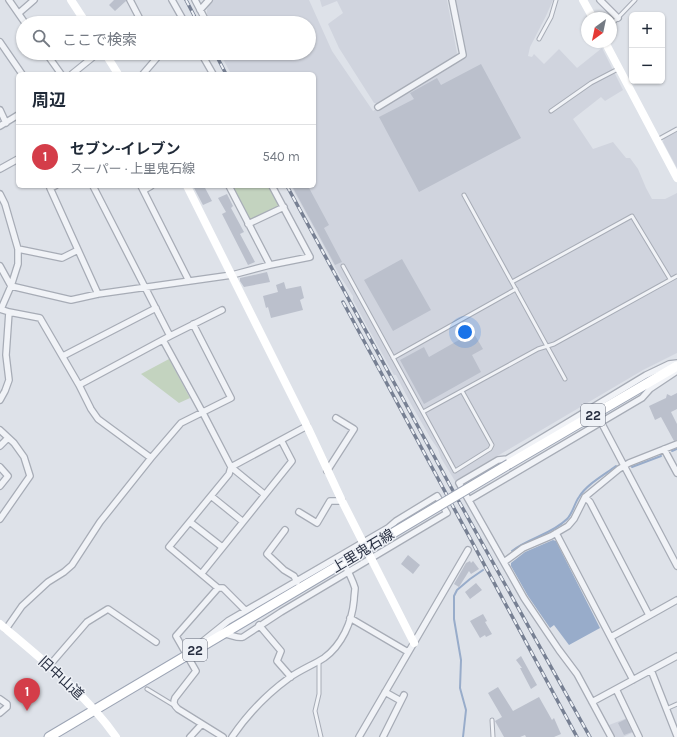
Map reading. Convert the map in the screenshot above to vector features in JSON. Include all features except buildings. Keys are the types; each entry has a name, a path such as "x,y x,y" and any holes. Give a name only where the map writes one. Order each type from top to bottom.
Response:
{"main road":[{"name":"上里鬼石線","path":"49,737 222,634 340,560 509,464 677,364"}],"street":[{"path":"9,0 21,16"},
{"path":"19,13 34,0"},
{"path":"71,0 81,16"},
{"path":"130,0 138,16"},
{"path":"172,0 181,16"},
{"path":"195,0 203,16"},
{"path":"200,10 209,0"},
{"path":"378,107 463,55 452,0"},
{"path":"584,0 590,12"},
{"path":"600,0 618,18"},
{"path":"0,42 21,72"},
{"path":"608,48 677,178"},
{"path":"51,60 60,72"},
{"path":"74,72 89,60"},
{"path":"109,60 117,72"},
{"path":"145,72 154,60"},
{"path":"206,60 212,72"},
{"path":"0,110 6,123"},
{"path":"0,126 16,116"},
{"path":"0,169 16,160"},
{"path":"50,188 98,294"},
{"path":"94,188 170,336"},
{"path":"142,188 189,281"},
{"path":"188,188 327,471 414,643"},
{"path":"230,188 270,265"},
{"path":"0,266 11,286 71,300 98,294 232,275 310,257 273,188"},
{"path":"0,194 5,204 18,249 18,264 11,286 0,309 40,318 98,419 150,458"},
{"path":"248,224 284,207"},
{"path":"18,249 62,258 78,250"},
{"path":"63,356 156,308"},
{"path":"79,385 222,310"},
{"path":"0,400 5,391 8,380 6,355 9,312"},
{"path":"3,626 48,582 72,565 100,522 150,458 181,423 231,398 193,324"},
{"path":"163,340 203,412 231,467 264,494"},
{"path":"611,737 577,674 524,598 460,483 496,461 507,459 646,375 669,364 677,364"},
{"path":"469,500 642,398 650,389 677,371"},
{"path":"327,471 354,429 336,418"},
{"path":"601,422 677,566"},
{"path":"245,610 223,588 218,588 170,547 229,474 231,467 306,426"},
{"path":"0,430 14,443 24,457 30,476 0,519"},
{"path":"0,446 8,438"},
{"path":"202,573 242,521 292,461 281,440"},
{"path":"504,562 523,548 568,526 574,519 585,497 624,466 677,444"},
{"path":"664,449 677,473"},
{"path":"0,467 8,476 0,486"},
{"path":"211,496 242,521"},
{"path":"191,652 218,627 245,610 340,560 363,542 438,496 447,513 259,625 240,638 230,634 222,634"},
{"path":"585,497 590,502 649,615"},
{"path":"299,512 316,523 330,501 342,501"},
{"path":"190,522 222,547"},
{"path":"285,530 267,554 284,570 294,576 297,582"},
{"path":"556,533 633,680"},
{"path":"359,737 468,550"},
{"path":"232,737 248,715 291,677 319,661 334,649 343,637 354,604 355,589 349,572 340,560"},
{"path":"218,588 176,636 191,652 196,671 175,698 174,702 175,706 223,737"},
{"path":"610,637 677,600"},
{"path":"49,666 87,622 108,609 156,642"},
{"path":"350,618 408,652"},
{"path":"259,625 281,650 277,661 291,677"},
{"name":"旧中山道","path":"3,626 49,666 94,709 116,737"},
{"path":"592,702 677,656"},
{"path":"651,670 677,736"},
{"path":"616,689 639,737"},
{"path":"383,737 402,698 385,692"},
{"path":"0,699 7,704 7,707 0,713"},
{"path":"190,737 202,724"}],"lane":[{"path":"539,39 551,17 556,0"},
{"path":"618,18 635,0"},
{"path":"551,111 591,83 619,68"},
{"path":"657,140 677,129"},
{"path":"464,195 564,379"},
{"path":"512,282 632,216 670,279"},
{"path":"343,266 455,471 490,449 492,445 462,391"},
{"path":"424,412 538,349 554,344 677,276"},
{"path":"393,358 516,289"},
{"path":"319,661 319,694 315,711 321,737"},
{"path":"147,689 175,706"},
{"path":"666,709 677,704"},
{"path":"492,720 494,737"}],"shaded area":[{"path":"212,0 309,0 332,51 373,111 465,57 455,0 553,0 530,47 528,56 532,57 534,54 544,64 559,49 577,68 602,48 623,90 605,101 601,97 573,119 593,149 613,142 626,158 630,158 638,169 652,199 665,199 677,193 677,353 643,370 455,481 396,375 394,375 353,300 353,296 340,276 292,188 316,188 316,72 230,72 224,60 316,60 316,16 208,16 207,9"},
{"path":"320,0 447,0 457,53 455,57 377,103 374,103 339,48 328,24 343,13 337,1 322,7"},
{"path":"677,131 677,168 663,142 664,138"},
{"path":"627,718 634,732 623,737 615,737 609,725"}],"green space":[{"path":"234,188 271,188 279,203 277,208 252,220 249,218"},
{"path":"169,359 190,398 179,403 141,374"}],"water":[{"path":"553,540 556,541 600,628 569,645 554,625 550,628 528,596 511,566 511,563 525,552"}],"waterway":[{"path":"672,451 677,449"},
{"path":"632,467 661,456"},
{"path":"512,551 561,524 569,517 582,492 616,466"},
{"path":"463,737 466,710 460,688 461,660 454,619 454,596 457,590 483,570"}],"railway":[{"path":"186,0 194,16"},
{"path":"219,60 225,72"},
{"path":"288,188 452,489 590,737"},
{"path":"343,302 577,737"}],"place":[{"name":"セブン-イレブン","path":"27,711"}]}
